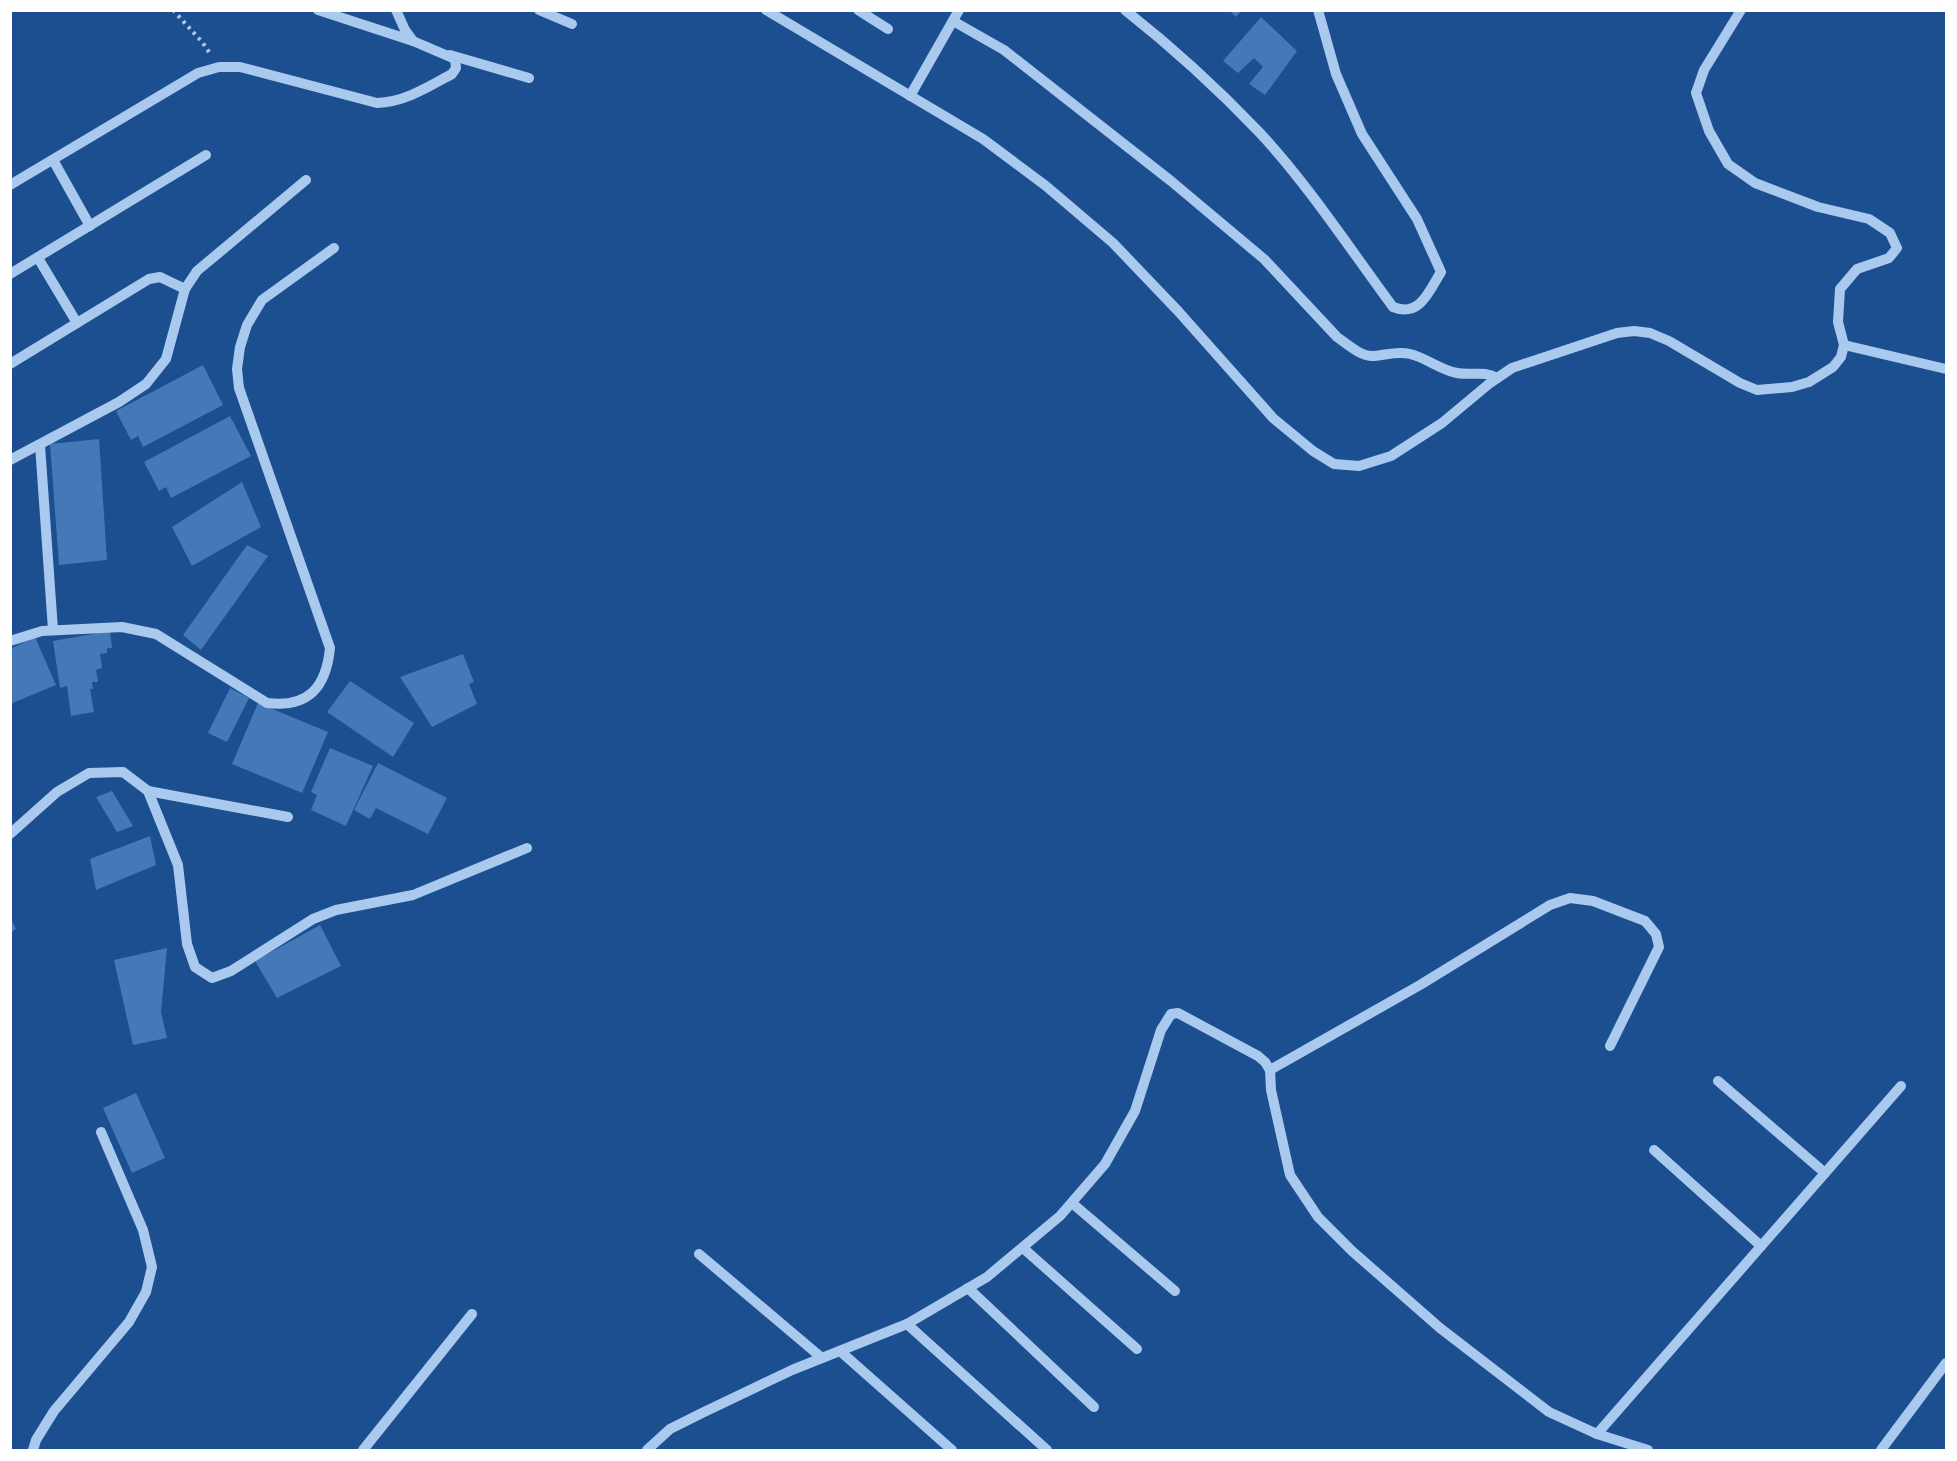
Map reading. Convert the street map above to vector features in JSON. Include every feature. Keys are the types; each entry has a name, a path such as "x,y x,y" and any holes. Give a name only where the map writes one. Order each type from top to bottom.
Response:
{"street":[{"path":"318,10 450,55 529,78"},
{"path":"396,10 413,41"},
{"path":"539,10 572,24"},
{"path":"766,10 983,139 1113,243 1178,311 1273,418 1305,445 1335,464 1359,465 1391,456 1442,423 1512,368 1617,333 1634,331 1650,333 1669,341 1740,383 1757,390 1792,387 1809,382 1833,367 1841,357 1844,345 1838,322 1840,289 1857,269 1889,258 1897,248 1890,233 1869,219 1818,207 1755,183 1728,164 1708,131 1696,93 1704,70 1741,10"},
{"path":"858,10 888,29"},
{"path":"910,96 958,10"},
{"path":"1125,10 1192,67 1260,134 1310,194 1393,308 1402,311 1414,309 1424,300 1441,272 1417,219 1362,134 1336,74 1318,10"},
{"path":"952,21 1004,50 1172,181 1264,259 1337,337 1351,348 1371,356 1408,353 1431,361 1444,370 1460,374 1483,373 1497,378"},
{"path":"10,185 198,73 219,67 240,68 377,103 405,99 452,74 456,63 455,58 450,55"},
{"path":"10,274 206,155"},
{"path":"53,160 90,226"},
{"path":"10,459 119,402 146,384 166,359 185,289 197,271 306,180"},
{"path":"10,641 42,631 122,627 156,634 267,703 284,705 299,702 313,693 329,660 330,648 239,388 237,369 247,325 262,300 334,248"},
{"path":"38,258 76,323"},
{"path":"10,364 149,279 160,277 185,289"},
{"path":"1844,345 1947,369"},
{"path":"40,445 53,630"},
{"path":"10,834 57,792 89,773 123,772 148,791 288,817"},
{"path":"148,791 178,865 187,944 195,967 212,978 231,971 314,919 336,910 413,895 527,848"},
{"path":"1270,1070 1420,985 1550,905 1570,898 1593,901 1645,921 1656,934 1659,947 1610,1046"},
{"path":"647,1450 670,1429 792,1370 907,1324 987,1277 1023,1248 1060,1216 1105,1164 1135,1111 1161,1030 1171,1014 1184,1015 1265,1062 1270,1070 1271,1090 1290,1175 1318,1217 1352,1251 1440,1328 1549,1412 1596,1434 1648,1450"},
{"path":"1718,1081 1825,1173"},
{"path":"1596,1434 1901,1086"},
{"path":"33,1450 36,1440 54,1411 129,1322 146,1293 152,1267 143,1230 101,1132"},
{"path":"1654,1150 1761,1246"},
{"path":"1072,1203 1175,1291"},
{"path":"1023,1248 1137,1349"},
{"path":"699,1254 822,1358"},
{"path":"968,1288 1094,1407"},
{"path":"363,1450 472,1314"},
{"path":"907,1324 1047,1450"},
{"path":"840,1351 952,1450"},
{"path":"1881,1450 1947,1364"}],"path":[{"path":"173,10 203,43 219,67"}],"building":[{"path":"1229,10 1242,10 1236,17"},
{"path":"1261,17 1297,51 1265,95 1249,84 1263,67 1254,58 1238,73 1223,61"},
{"path":"203,365 223,405 143,447 138,436 131,440 116,411"},
{"path":"230,416 251,456 171,498 166,487 159,491 144,462"},
{"path":"99,439 107,560 59,565 50,444"},
{"path":"242,482 261,527 192,566 172,527"},
{"path":"247,545 268,556 201,650 183,635"},
{"path":"110,631 112,648 107,648 107,653 100,654 102,668 96,670 98,682 92,682 93,689 90,689 94,712 71,716 67,686 60,688 53,641"},
{"path":"35,637 56,685 10,704 10,649"},
{"path":"463,654 474,682 469,684 477,704 432,727 400,677"},
{"path":"350,681 414,723 393,757 327,712"},
{"path":"230,688 249,698 227,742 208,733"},
{"path":"258,703 328,732 302,793 232,764"},
{"path":"330,748 373,766 346,826 311,810 317,795 311,792"},
{"path":"378,763 447,798 428,834 376,808 370,819 354,810"},
{"path":"112,791 133,826 117,832 96,797"},
{"path":"150,836 156,865 96,890 90,859"},
{"path":"10,917 16,929 10,933"},
{"path":"320,925 341,966 277,998 255,961"},
{"path":"167,948 161,1012 167,1038 133,1045 114,960"},
{"path":"136,1093 165,1158 132,1173 103,1108"}]}
